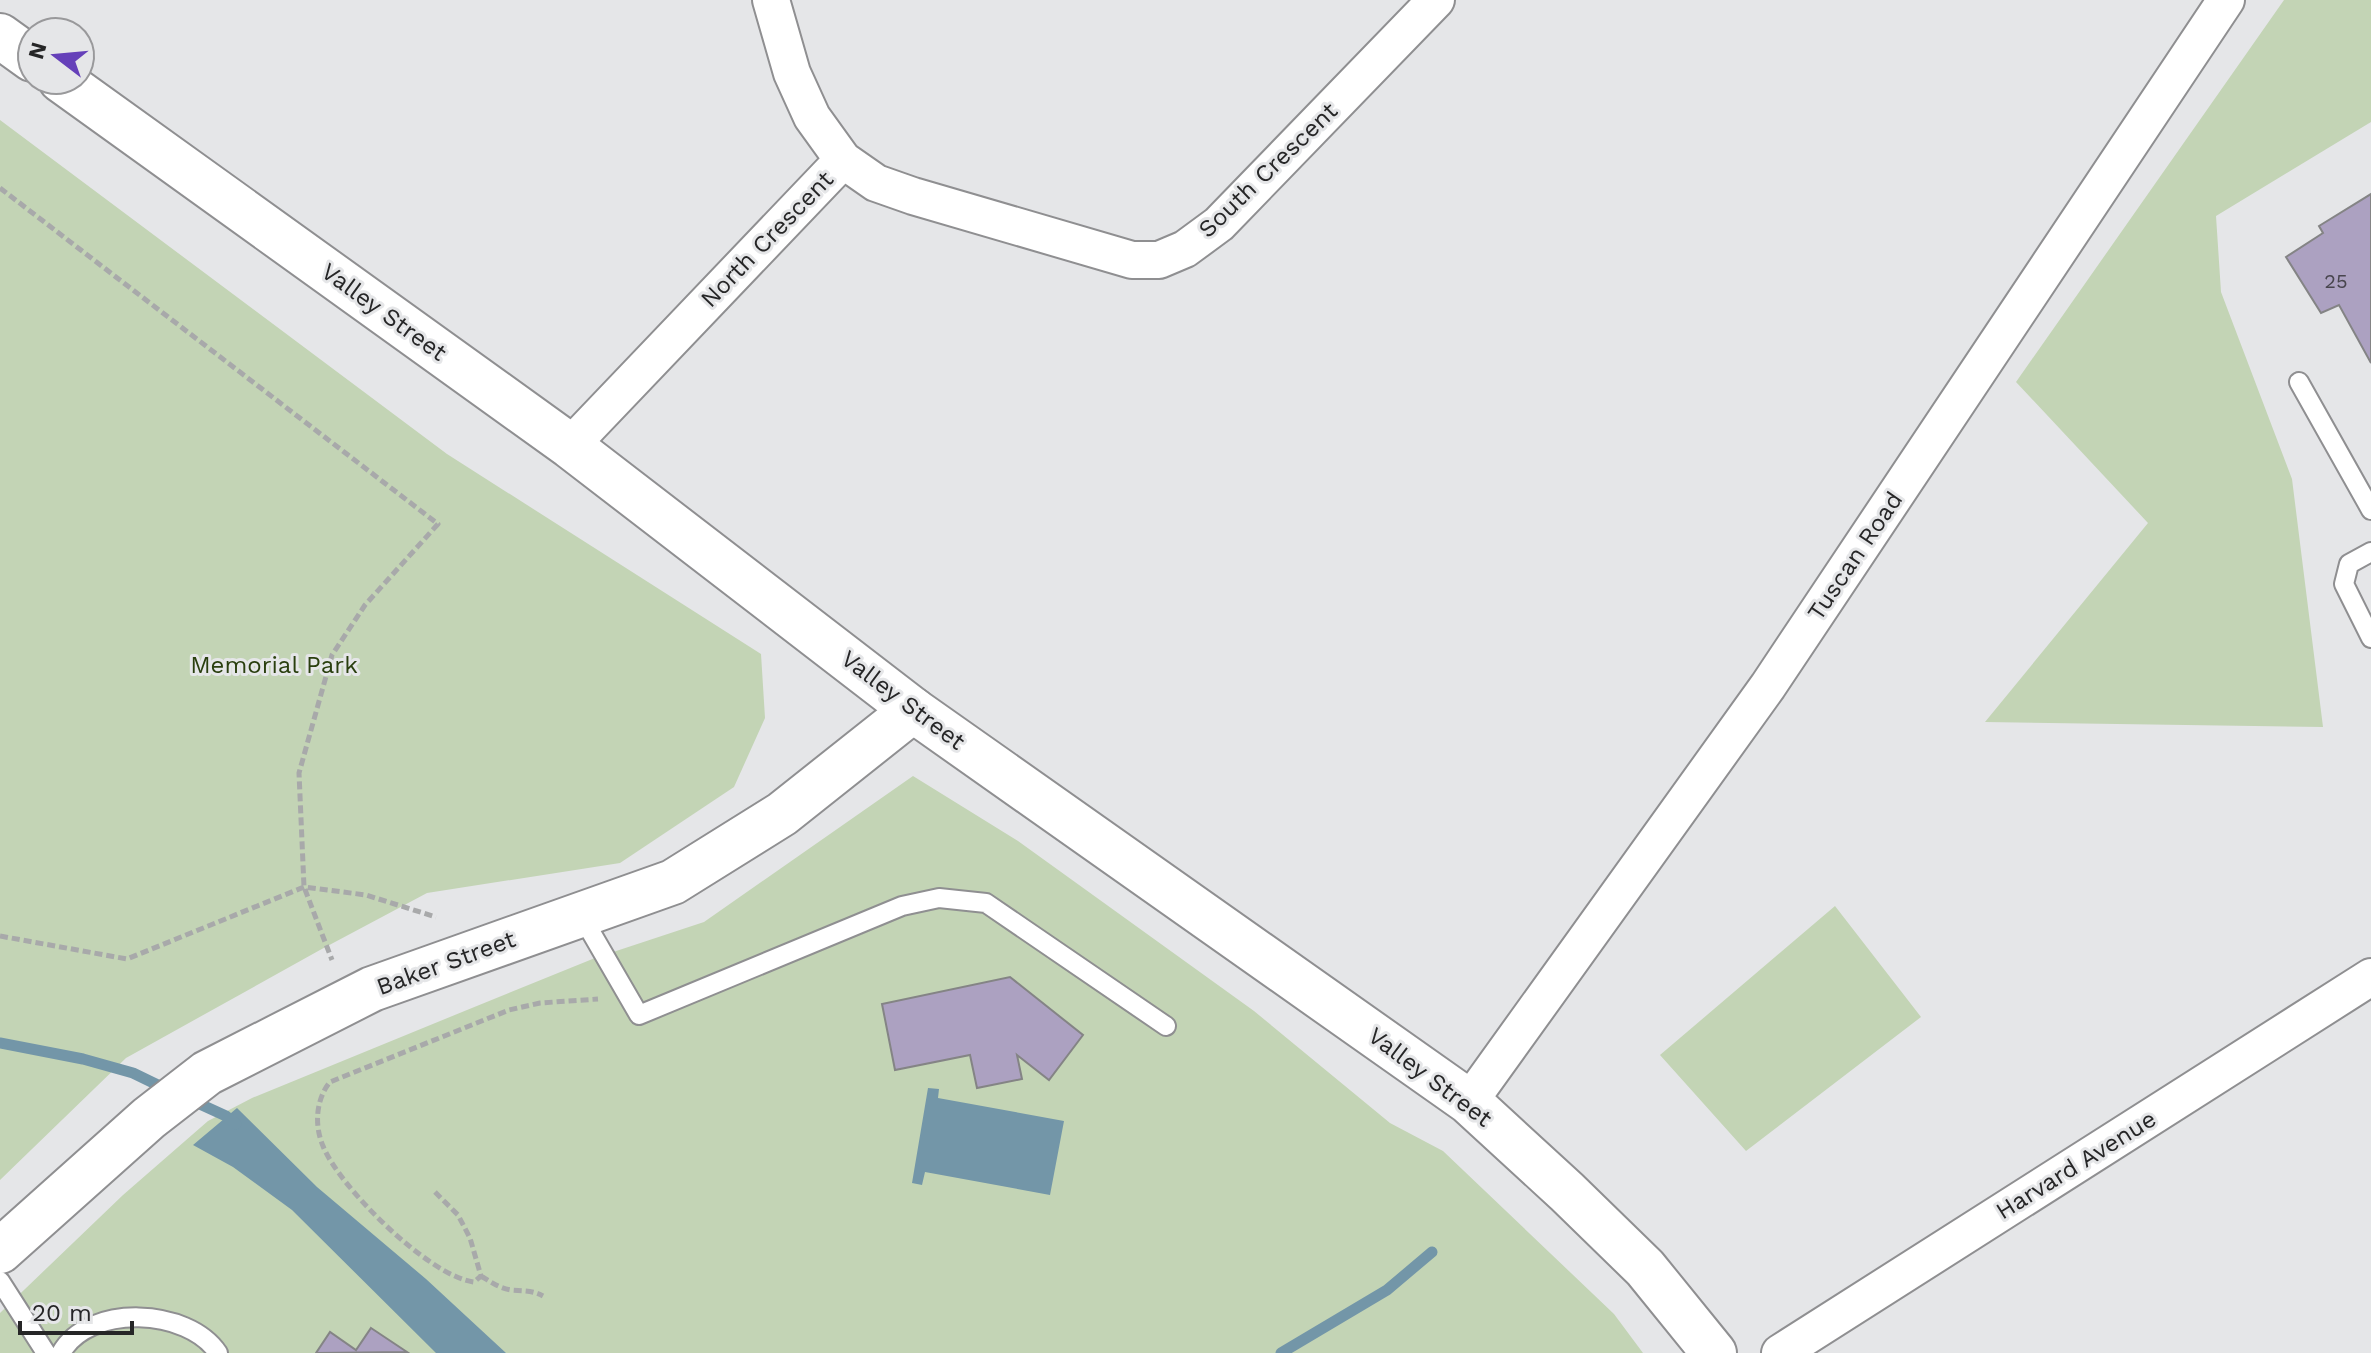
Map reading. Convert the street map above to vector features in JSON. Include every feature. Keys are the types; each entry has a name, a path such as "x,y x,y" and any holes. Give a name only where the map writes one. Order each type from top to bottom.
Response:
{"main road":[{"name":"Valley Street","path":"83,96 570,446 913,710 1469,1102 1645,1268 1714,1353"},
{"name":"Baker Street","path":"0,1251 149,1118 207,1073 372,989 673,882 782,814 913,710"}],"street":[{"name":"North Crescent","path":"570,446 843,160 812,117 797,84 771,0"},
{"name":"South Crescent","path":"843,160 876,183 913,196 1132,260 1159,260 1185,249 1219,224 1436,0"},
{"name":"Tuscan Road","path":"1469,1102 1768,686 2226,0"},
{"name":"Harvard Avenue","path":"1780,1353 2371,977"}],"lane":[{"path":"2299,382 2371,510"},
{"path":"2371,552 2349,564 2344,584 2371,638"},
{"path":"581,915 639,1015 902,906 939,898 986,903 1166,1026"},
{"path":"0,1281 46,1353"},
{"path":"61,1353 90,1327 140,1317 173,1322 197,1333 218,1353"}],"path":[{"path":"0,188 438,524 365,605 332,655 299,773 304,887 332,960"},
{"path":"0,936 127,959 304,887 366,895 436,917"},
{"path":"481,1276 474,1282 461,1281 434,1266 370,1210 342,1179 319,1136 318,1107 324,1089 343,1076 509,1010 552,1001 606,999 639,1015"},
{"path":"435,1192 458,1215 470,1238 481,1276 509,1290 535,1292 543,1296"}],"green space":[{"path":"2284,0 2371,0 2371,122 2216,216 2221,292 2292,479 2323,727 1985,722 2148,523 2016,382"},
{"name":"Memorial Park","path":"0,120 447,454 761,654 765,718 734,787 620,863 427,893 126,1058 0,1180"},
{"path":"913,776 1018,841 1254,1011 1390,1123 1443,1151 1614,1314 1643,1353 0,1353 0,1313 123,1195 208,1121 252,1098 595,958 704,922"},
{"path":"1835,906 1921,1017 1746,1151 1660,1055"}],"water":[{"path":"928,1088 939,1089 938,1098 1064,1121 1050,1195 925,1172 922,1185 912,1183"},
{"path":"237,1108 317,1187 426,1279 506,1353 436,1353 292,1210 233,1167 193,1145"}],"building":[{"path":"2371,194 2371,363 2339,305 2321,313 2286,257 2323,233 2319,226"},
{"path":"1010,977 1083,1035 1049,1080 1017,1055 1022,1079 977,1088 970,1055 895,1070 882,1004"},
{"path":"371,1328 407,1352 316,1353 330,1332 356,1350"}],"waterway":[{"path":"0,1043 83,1059 133,1073 168,1090"},
{"path":"191,1100 236,1124"},
{"path":"1281,1353 1387,1290 1432,1252"}]}
